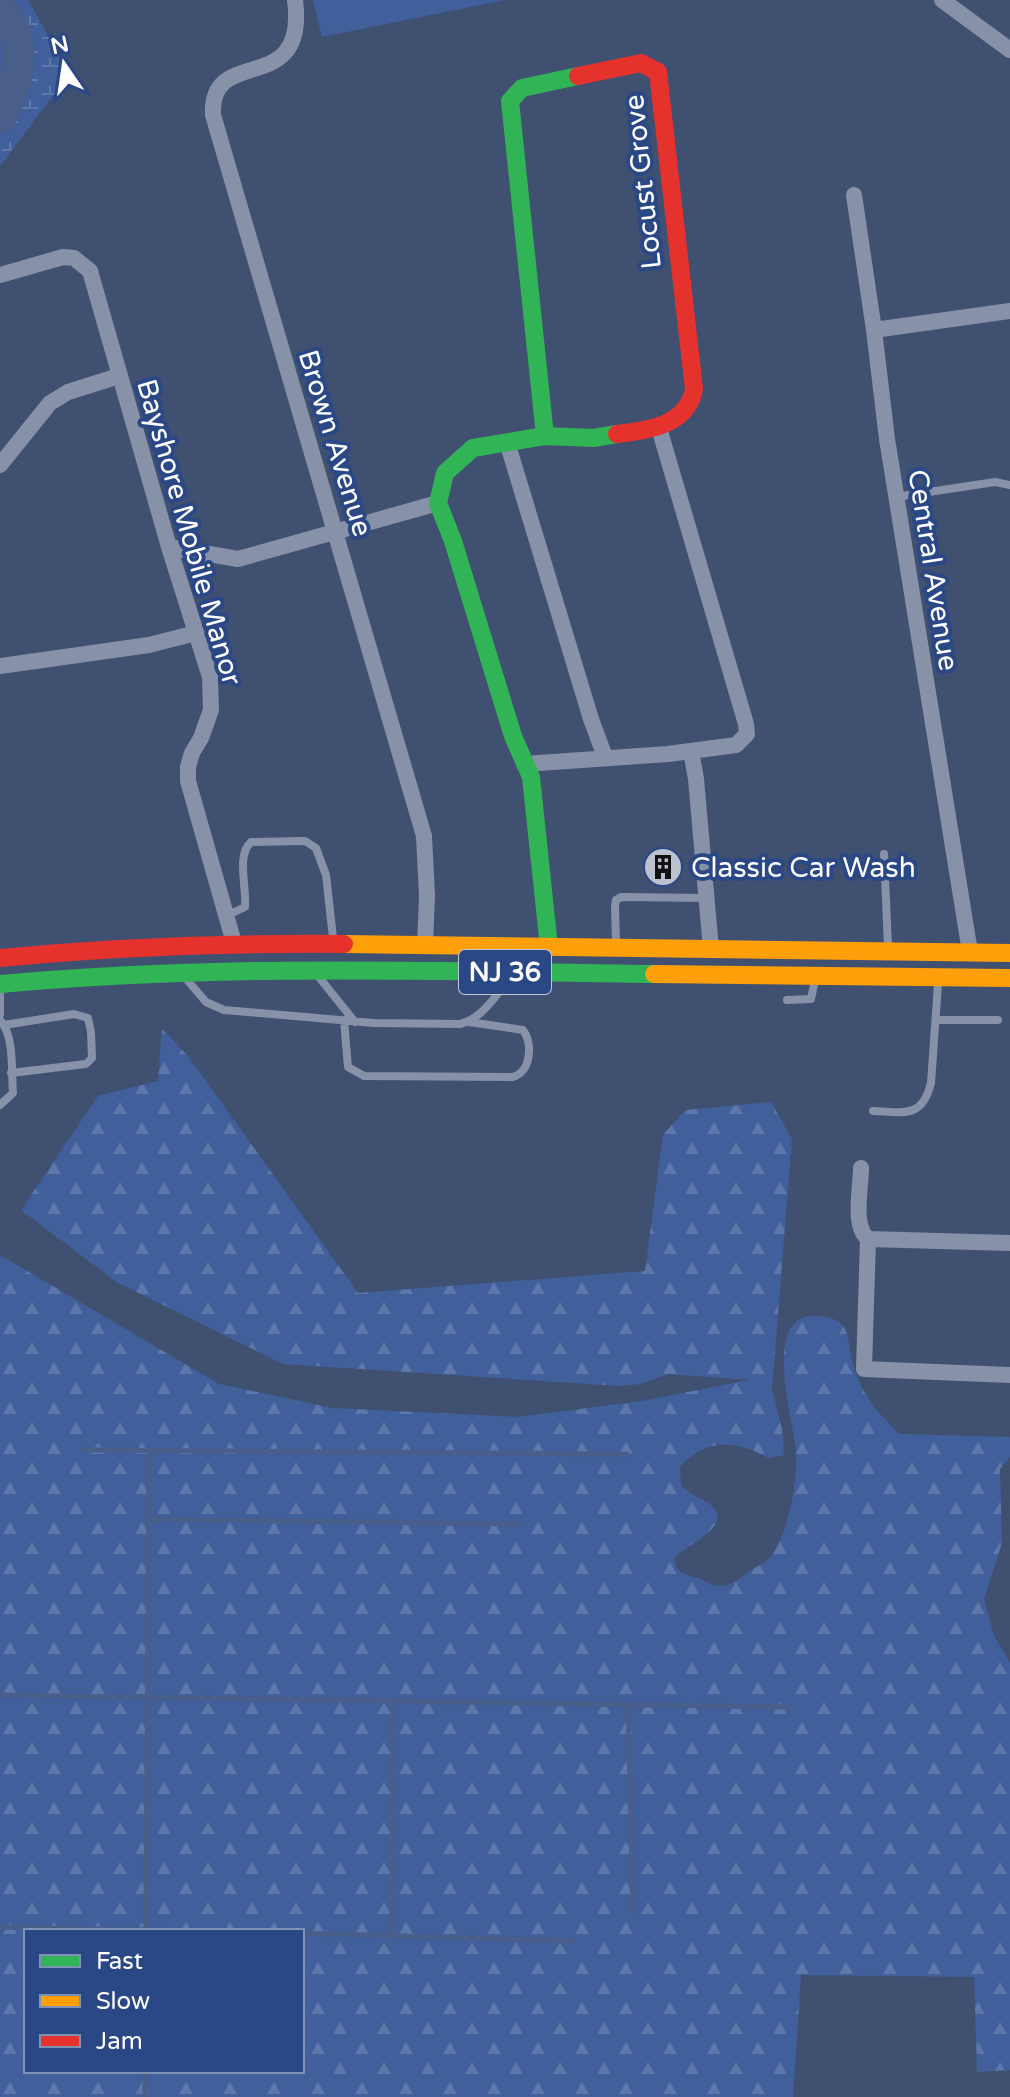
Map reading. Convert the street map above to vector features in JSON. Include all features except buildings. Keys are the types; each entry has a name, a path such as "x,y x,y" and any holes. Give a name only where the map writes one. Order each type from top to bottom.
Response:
{"main road":[{"name":"Locust Grove","path":"438,503 445,473 473,448 545,436 593,438 659,428 687,409 692,400 694,389 658,72 641,63 522,88 510,101 545,436"},
{"path":"438,503 524,764 531,777 549,947"},
{"name":"NJ 36","path":"0,958 234,943 1010,953"},
{"name":"NJ 36","path":"0,984 179,971 312,970 1010,978"}],"street":[{"name":"Brown Avenue","path":"295,0 298,21 292,43 275,61 224,80 215,92 213,115 424,836 427,880 425,945"},
{"path":"942,0 1010,50"},
{"name":"Central Avenue","path":"854,195 896,497 970,952"},
{"name":"Bayshore Mobile Manor","path":"0,275 63,257 74,258 90,271 212,695 207,725 188,767 188,781 234,943"},
{"path":"874,330 1010,311"},
{"path":"0,465 59,396 119,376"},
{"path":"524,764 736,745 747,734 659,428"},
{"path":"507,442 605,757"},
{"path":"169,547 238,559 438,503"},
{"path":"0,666 149,645 196,633"},
{"path":"691,751 711,949"},
{"path":"861,1168 860,1223 861,1233 868,1239 1010,1243"},
{"path":"868,1239 864,1369 1010,1375"}],"lane":[{"path":"896,497 995,482 1010,485"},
{"path":"228,915 245,907 243,853 246,845 251,842 305,841 316,848 326,875 333,944"},
{"path":"884,854 888,951"},
{"path":"616,948 615,906 616,900 621,897 706,898"},
{"path":"312,970 355,1022"},
{"path":"179,971 215,1008 355,1022 460,1024 479,1015 516,972"},
{"path":"787,1000 811,999 816,976"},
{"path":"873,1111 906,1112 919,1109 927,1099 931,1083 938,978"},
{"path":"0,984 1,1019 13,1093 0,1105"},
{"path":"1,1019 74,1014 88,1018 91,1032 92,1058 86,1064 11,1073"},
{"path":"344,1020 348,1067 364,1076 522,1075 528,1067 528,1036 523,1030 468,1022"},
{"path":"936,1020 998,1020"}],"green space":[{"path":"0,0 28,0 69,74 0,166"},
{"path":"313,0 505,0 322,37"},
{"path":"162,1029 188,1056 358,1293 645,1271 663,1135 685,1110 771,1102 792,1139 772,1389 782,1429 784,1455 768,1458 745,1448 722,1445 700,1451 680,1467 681,1485 710,1504 717,1515 712,1529 679,1553 674,1558 675,1563 679,1571 686,1575 723,1586 766,1562 778,1545 791,1504 796,1450 784,1372 784,1350 788,1333 798,1321 813,1316 827,1317 843,1326 855,1370 867,1397 900,1434 1010,1437 1010,1457 1000,1469 1002,1543 984,1599 994,1636 1010,1662 1010,2070 977,2072 974,1977 801,1975 793,2097 0,2097 0,1255 219,1384 333,1408 518,1417 642,1401 749,1380 668,1374 641,1384 619,1386 283,1364 118,1283 21,1210 98,1096 158,1081"}],"waterway":[{"path":"0,10 10,22 18,48 16,77 0,117"},
{"path":"83,1450 627,1454"},
{"path":"146,1929 149,1451"},
{"path":"149,1519 519,1524"},
{"path":"0,1695 788,1707"},
{"path":"392,1935 393,1701"},
{"path":"628,1705 633,1912"},
{"path":"0,1927 96,1929"},
{"path":"304,1933 572,1941"},
{"path":"145,2073 145,2097"}],"traffic: fast":[{"path":"545,436 510,101 522,88 578,76"},
{"path":"549,947 531,777 513,736 453,541 438,503 445,473 473,448 545,436 593,438 617,434"},
{"path":"0,984 245,971 654,974"}],"traffic: slow":[{"path":"344,944 1010,953"},
{"path":"654,974 1010,978"}],"traffic: jam":[{"path":"578,76 641,63 658,72 694,389 690,401 675,418 653,428 617,434"},
{"path":"0,958 172,946 344,944"}],"place":[{"name":"Classic Car Wash","path":"663,867"}]}
